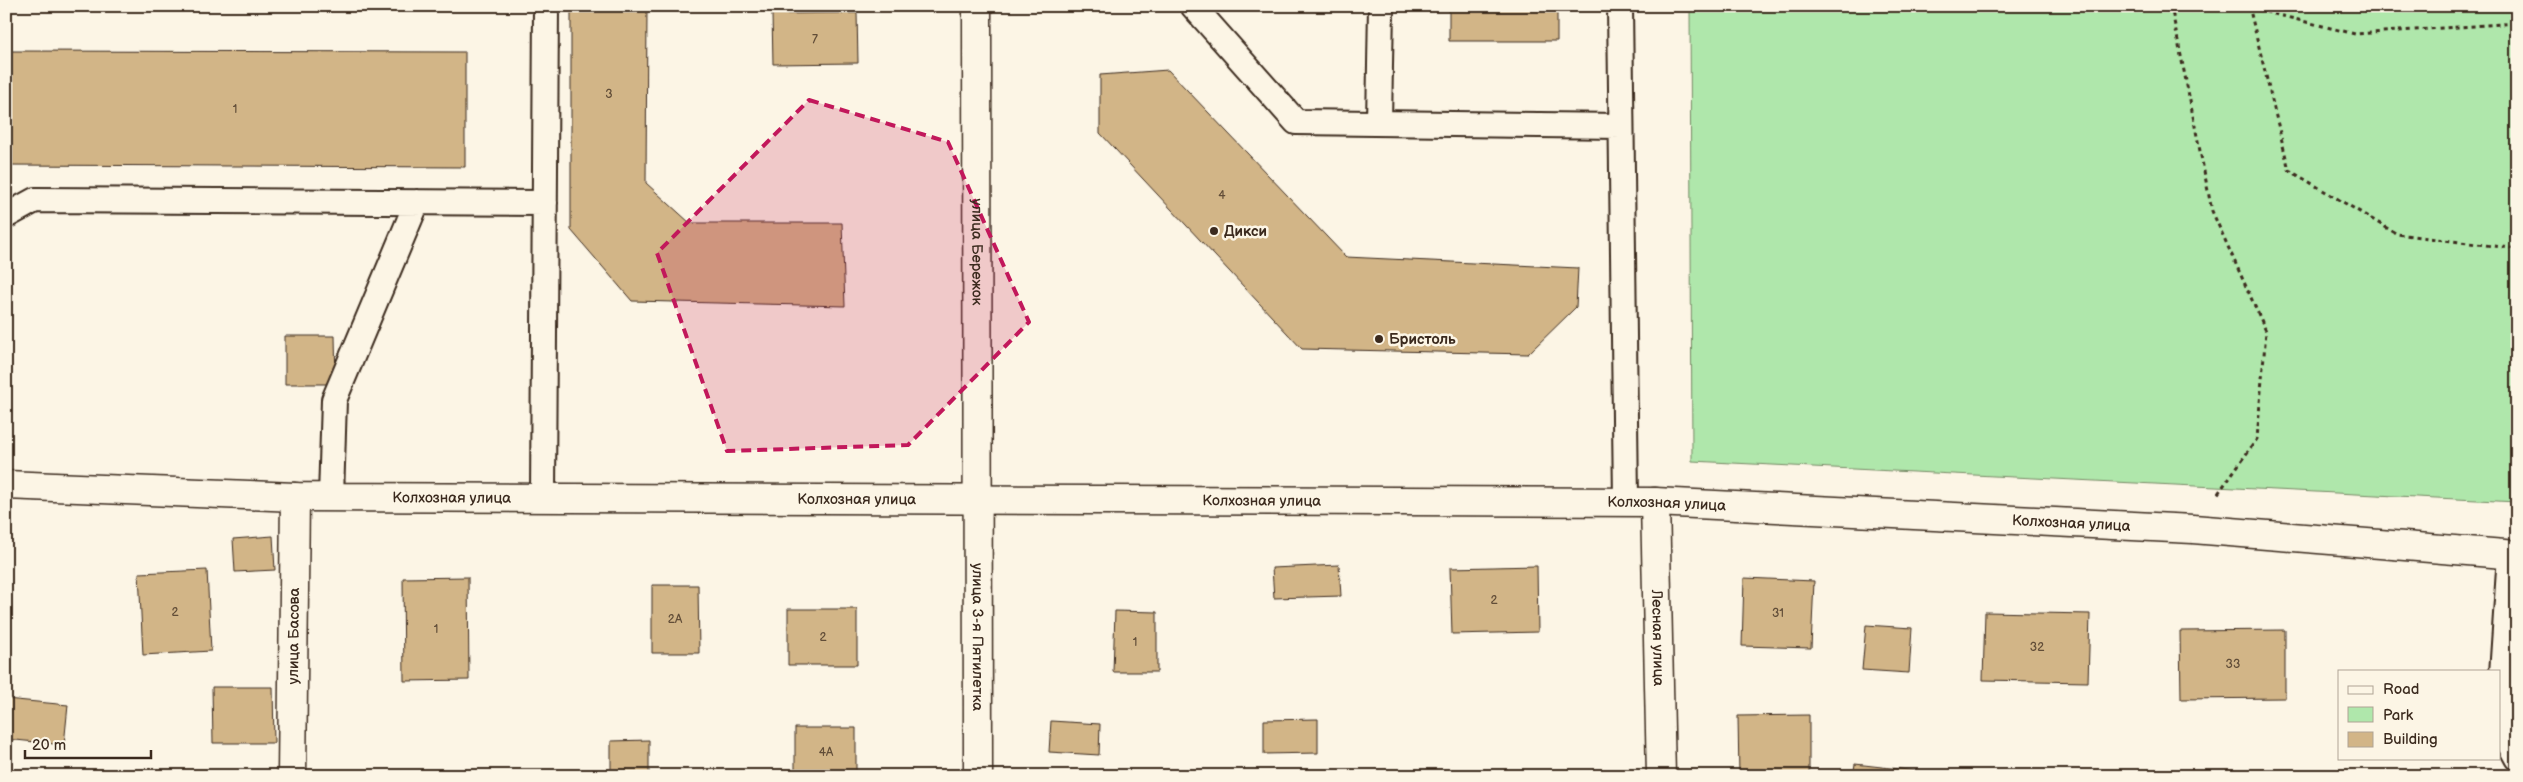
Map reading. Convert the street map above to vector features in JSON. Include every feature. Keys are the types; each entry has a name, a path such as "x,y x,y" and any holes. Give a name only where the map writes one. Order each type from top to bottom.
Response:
{"street":[{"name":"улица Бережок","path":"977,6 977,498"},
{"name":"Колхозная улица","path":"6,485 295,497 1626,501 2194,528 2513,555"},
{"name":"улица Басова","path":"292,776 295,497"},
{"name":"улица 3-я Пятилетка","path":"977,498 978,776"},
{"name":"Лесная улица","path":"1654,502 1661,776"}],"lane":[{"path":"543,497 546,6"},
{"path":"1193,6 1296,122 1621,126"},
{"path":"1379,123 1381,6"},
{"path":"1620,6 1626,501"},
{"path":"6,216 35,200 545,203"},
{"path":"331,497 334,400 417,202"},
{"path":"2500,706 2513,555"},
{"path":"2500,727 2517,758"}],"path":[{"path":"2171,6 2212,211 2266,331 2258,439 2194,528"},
{"path":"2517,23 2355,34 2249,7 2289,170 2397,234 2517,249"}],"highlighted area":[{"path":"809,100 948,142 1029,322 908,445 727,451 657,253"}],"green space":[{"path":"1690,6 2517,6 2517,502 1692,461"}],"building":[{"path":"571,6 647,6 646,183 690,223 842,223 845,306 632,301 571,230"},
{"path":"1449,6 1557,6 1557,41 1449,41"},
{"path":"857,13 858,63 773,64 772,14"},
{"path":"6,51 465,52 465,167 6,165"},
{"path":"1168,70 1346,257 1578,268 1576,307 1528,354 1302,349 1100,133 1100,75"},
{"path":"285,336 335,336 336,384 285,384"},
{"path":"273,536 275,570 235,572 233,539"},
{"path":"1339,565 1341,596 1274,598 1272,568"},
{"path":"1537,566 1538,632 1452,634 1450,568"},
{"path":"207,570 211,651 143,655 139,573"},
{"path":"468,577 469,680 404,681 403,578"},
{"path":"1744,578 1814,581 1811,648 1742,646"},
{"path":"652,585 698,585 699,653 652,653"},
{"path":"788,609 857,609 857,665 788,665"},
{"path":"1115,611 1157,612 1157,672 1113,672"},
{"path":"1985,612 2090,614 2088,682 1983,680"},
{"path":"1866,625 1912,628 1909,673 1862,670"},
{"path":"2285,630 2285,698 2181,699 2180,631"},
{"path":"212,687 273,687 274,743 213,743"},
{"path":"6,699 68,705 64,745 6,739"},
{"path":"1809,715 1809,776 1739,776 1738,716"},
{"path":"1318,719 1318,753 1264,754 1264,720"},
{"path":"1051,721 1100,724 1099,755 1049,752"},
{"path":"795,728 856,728 856,776 795,776"},
{"path":"649,740 649,776 611,776 611,741"},
{"path":"1855,764 1917,771 1916,776 1853,776"}],"place":[{"name":"Дикси","path":"1214,231"},
{"name":"Бристоль","path":"1379,339"}]}
